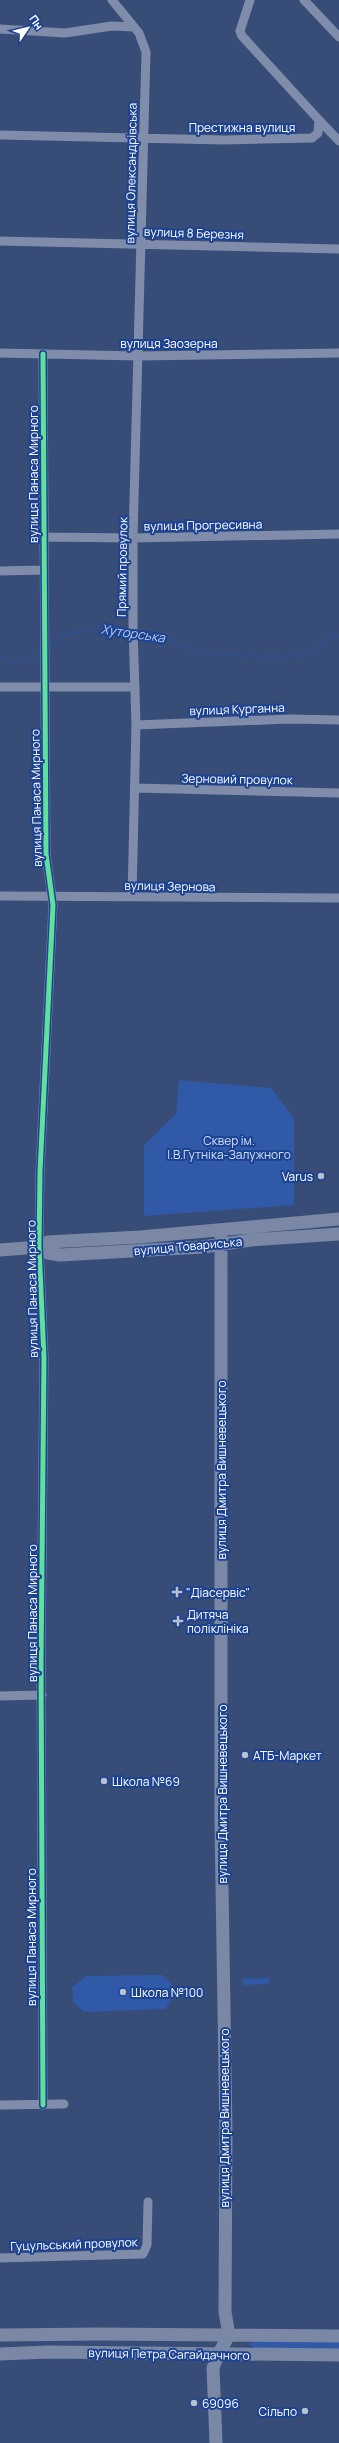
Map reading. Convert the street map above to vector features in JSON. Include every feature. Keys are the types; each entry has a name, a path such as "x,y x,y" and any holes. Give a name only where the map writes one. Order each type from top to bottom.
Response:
{"street":[{"name":"вулиця Олександрівська","path":"112,0 139,33 146,52 138,356"},
{"name":"Престижна вулиця","path":"0,135 144,139 312,138 318,133 319,120 240,32 250,0"},
{"path":"304,0 339,37"},
{"path":"0,29 65,33 112,26 134,27"},
{"path":"319,120 339,141"},
{"name":"вулиця 8 Березня","path":"0,241 339,249"},
{"name":"вулиця Заозерна","path":"0,353 138,356 339,353"},
{"name":"вулиця Панаса Мирного","path":"43,354 43,570 46,870 51,894 52,916 40,1172 40,1247 44,1358 42,1695 43,2105"},
{"name":"Прямий провулок","path":"132,897 136,725 133,632 133,538 138,356"},
{"name":"вулиця Прогресивна","path":"43,537 133,538 339,534"},
{"path":"0,571 43,570"},
{"path":"0,687 134,687"},
{"name":"вулиця Курганна","path":"136,725 290,719 339,720"},
{"name":"Зерновий провулок","path":"135,788 339,793"},
{"name":"вулиця Зернова","path":"0,896 51,894 132,897 339,898"},
{"name":"вулиця Товариська","path":"0,1250 40,1247 48,1242 140,1237 339,1219"},
{"path":"251,1226 244,1233 251,1240"},
{"name":"вулиця Дмитра Вишневецького","path":"221,1230 221,1824 226,2132 225,2312 229,2335"},
{"name":"вулиця Товариська","path":"40,1247 48,1253 60,1255 203,1247 251,1240 339,1234"},
{"path":"0,1696 42,1695"},
{"path":"0,2105 64,2104"},
{"name":"Гуцульський провулок","path":"0,2258 143,2254 147,2245 148,2202"},
{"name":"вулиця Петра Сагайдачного","path":"0,2335 100,2334 339,2336"},
{"path":"216,2443 213,2368 229,2335"},
{"name":"вулиця Петра Сагайдачного","path":"0,2354 49,2352 218,2355 339,2355"}],"green space":[{"name":"Сквер ім. І.В.Гутніка-Залужного","path":"179,1080 271,1088 294,1118 294,1205 144,1216 144,1145 176,1114"},
{"name":"Школа №100","path":"162,1975 172,1984 174,1997 165,2009 84,2012 73,2002 72,1987 86,1976"},
{"path":"269,1978 269,1984 243,1985 243,1979"},
{"path":"255,2340 339,2341 339,2349 255,2349 249,2344"}],"waterway":[{"name":"Хуторська","path":"47,647 61,637 90,628 131,631"},
{"name":"Хуторська","path":"136,631 154,633 202,652 223,655 256,656 289,656 309,654 329,639 339,636"},
{"name":"Хуторська","path":"0,657 6,660 22,662 42,652"}],"cycle path":[{"path":"43,354 46,854 53,905 40,1172 39,1247 44,1358 41,1663 43,2105"}],"place":[{"name":"Varus","path":"321,1176"},
{"name":"\"Діасервіс\"","path":"177,1592"},
{"name":"Дитяча поліклініка","path":"178,1621"},
{"name":"АТБ-Маркет","path":"245,1755"},
{"name":"Школа №69","path":"104,1781"},
{"name":"Школа №100","path":"123,1992"},
{"name":"69096","path":"194,2403"},
{"name":"Сільпо","path":"305,2411"}]}
